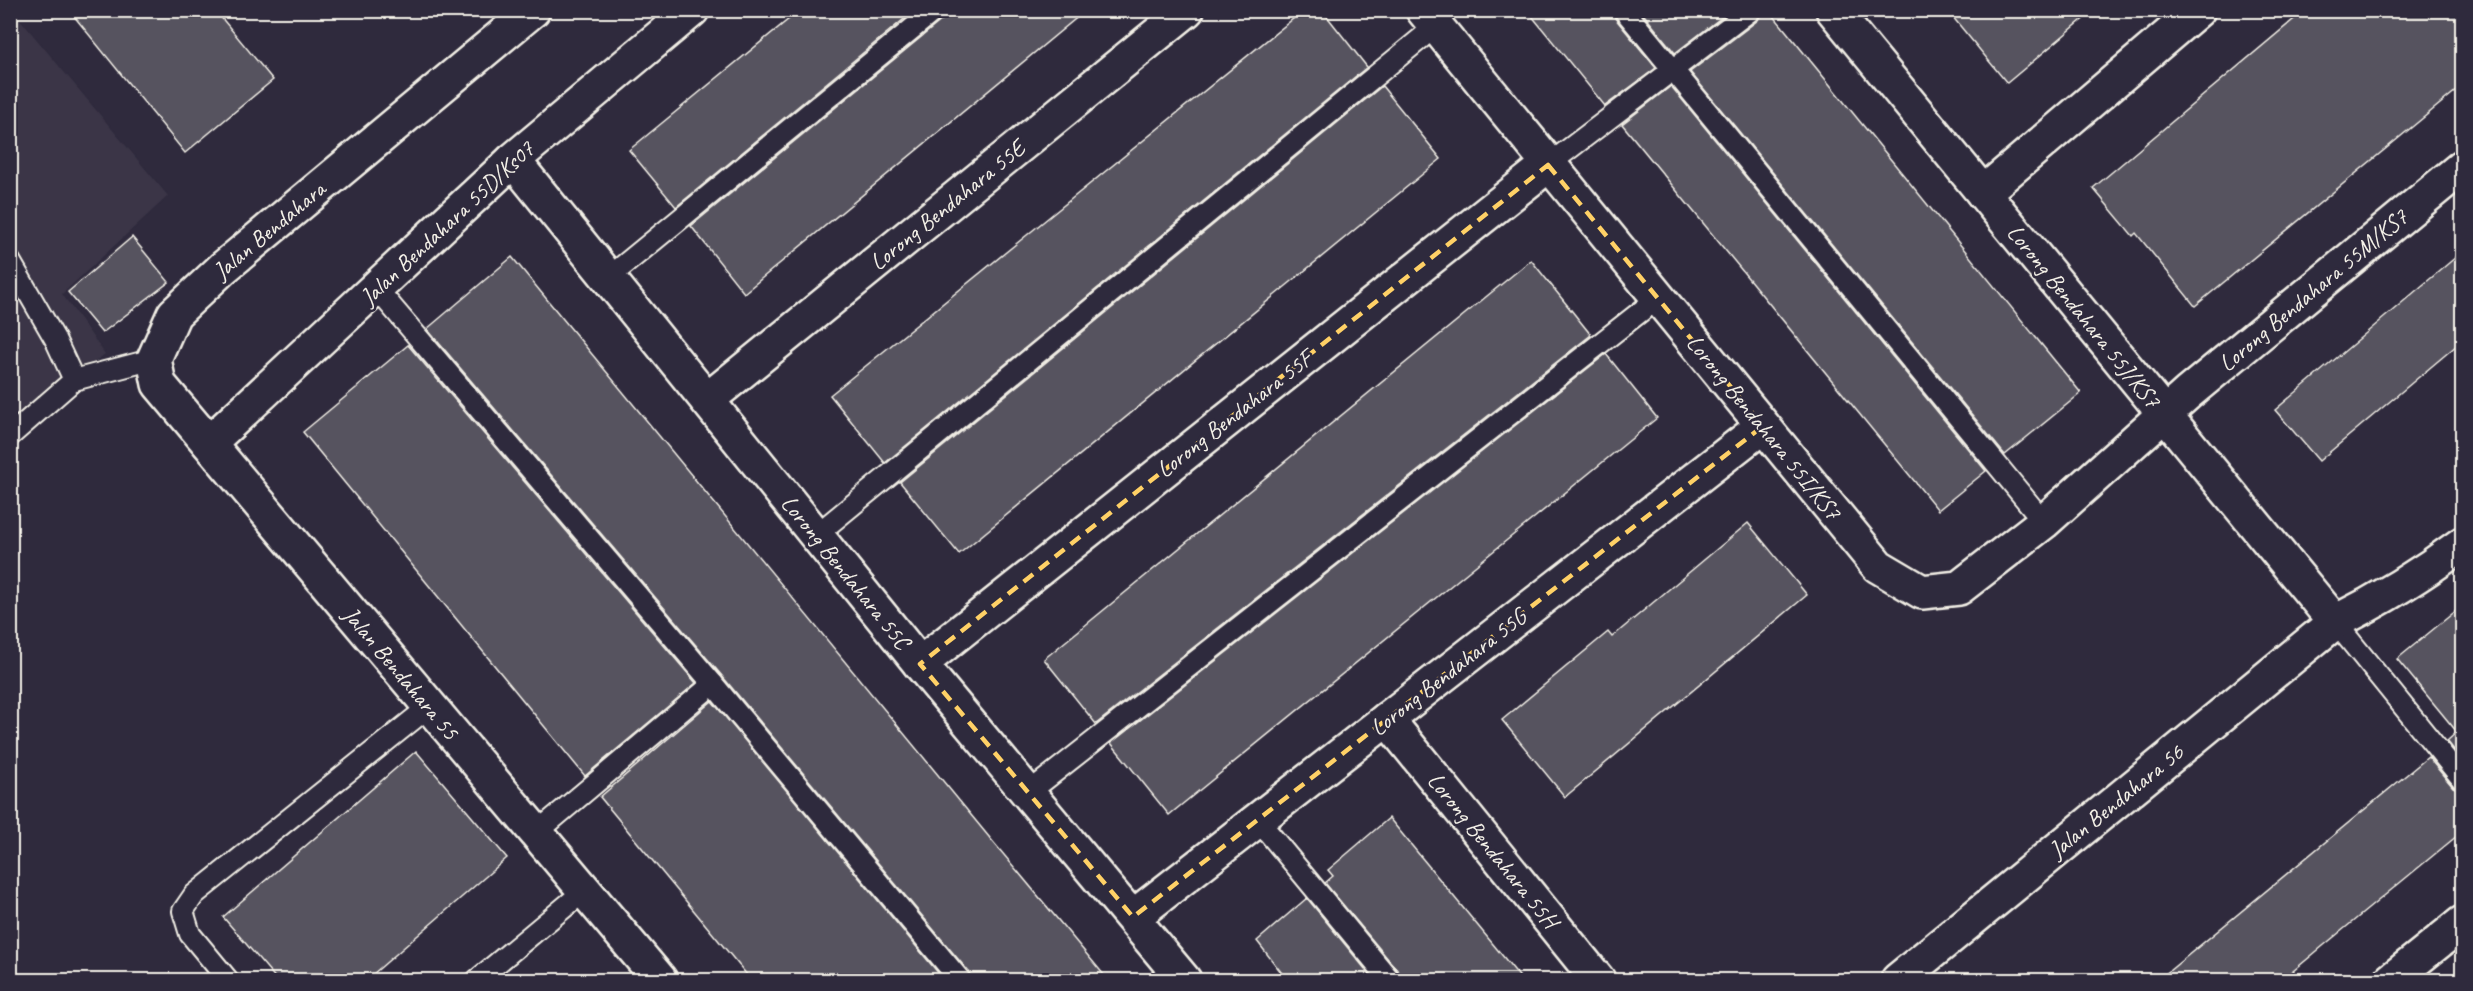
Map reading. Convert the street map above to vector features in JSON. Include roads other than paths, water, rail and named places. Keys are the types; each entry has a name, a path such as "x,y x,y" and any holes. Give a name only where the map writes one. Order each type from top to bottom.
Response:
{"street":[{"name":"Jalan Bendahara","path":"154,359 174,315 223,268 533,10"},
{"name":"Jalan Bendahara 55D/Ks07","path":"209,443 513,160 692,10"},
{"name":"Lorong Bendahara 55E","path":"707,400 1187,10"},
{"name":"Lorong Bendahara 55J/KS7","path":"1833,10 2335,622"},
{"path":"1983,193 2199,10"},
{"name":"Lorong Bendahara 55I/KS7","path":"1429,18 1878,566 1922,592 1959,588 2044,522 2164,414"},
{"name":"Lorong Bendahara 55C","path":"513,160 920,664 1184,981"},
{"name":"Lorong Bendahara 55F","path":"920,664 1548,165"},
{"name":"Lorong Bendahara 55M/KS7","path":"2164,414 2463,167"},
{"name":"Jalan Bendahara 55","path":"154,359 159,384 660,981"},
{"name":"Lorong Bendahara 55G","path":"1133,917 1763,426"},
{"name":"Jalan Bendahara 56","path":"1898,981 2335,622 2362,609 2426,570 2463,544"},
{"name":"Lorong Bendahara 55H","path":"1387,719 1598,981"},
{"path":"2391,981 2463,923"}],"lane":[{"path":"608,278 935,10"},
{"path":"1624,10 2044,522"},
{"path":"1548,165 1751,10"},
{"path":"816,535 1429,18"},
{"path":"10,261 55,339 74,380"},
{"path":"376,288 713,684 960,981"},
{"path":"1028,793 1658,298"},
{"path":"10,436 74,380 154,359"},
{"path":"2335,622 2463,779"},
{"path":"536,833 713,684"},
{"path":"228,981 190,934 183,911 194,895 430,706"},
{"path":"1258,820 1390,981"},
{"path":"477,981 584,891"}]}
